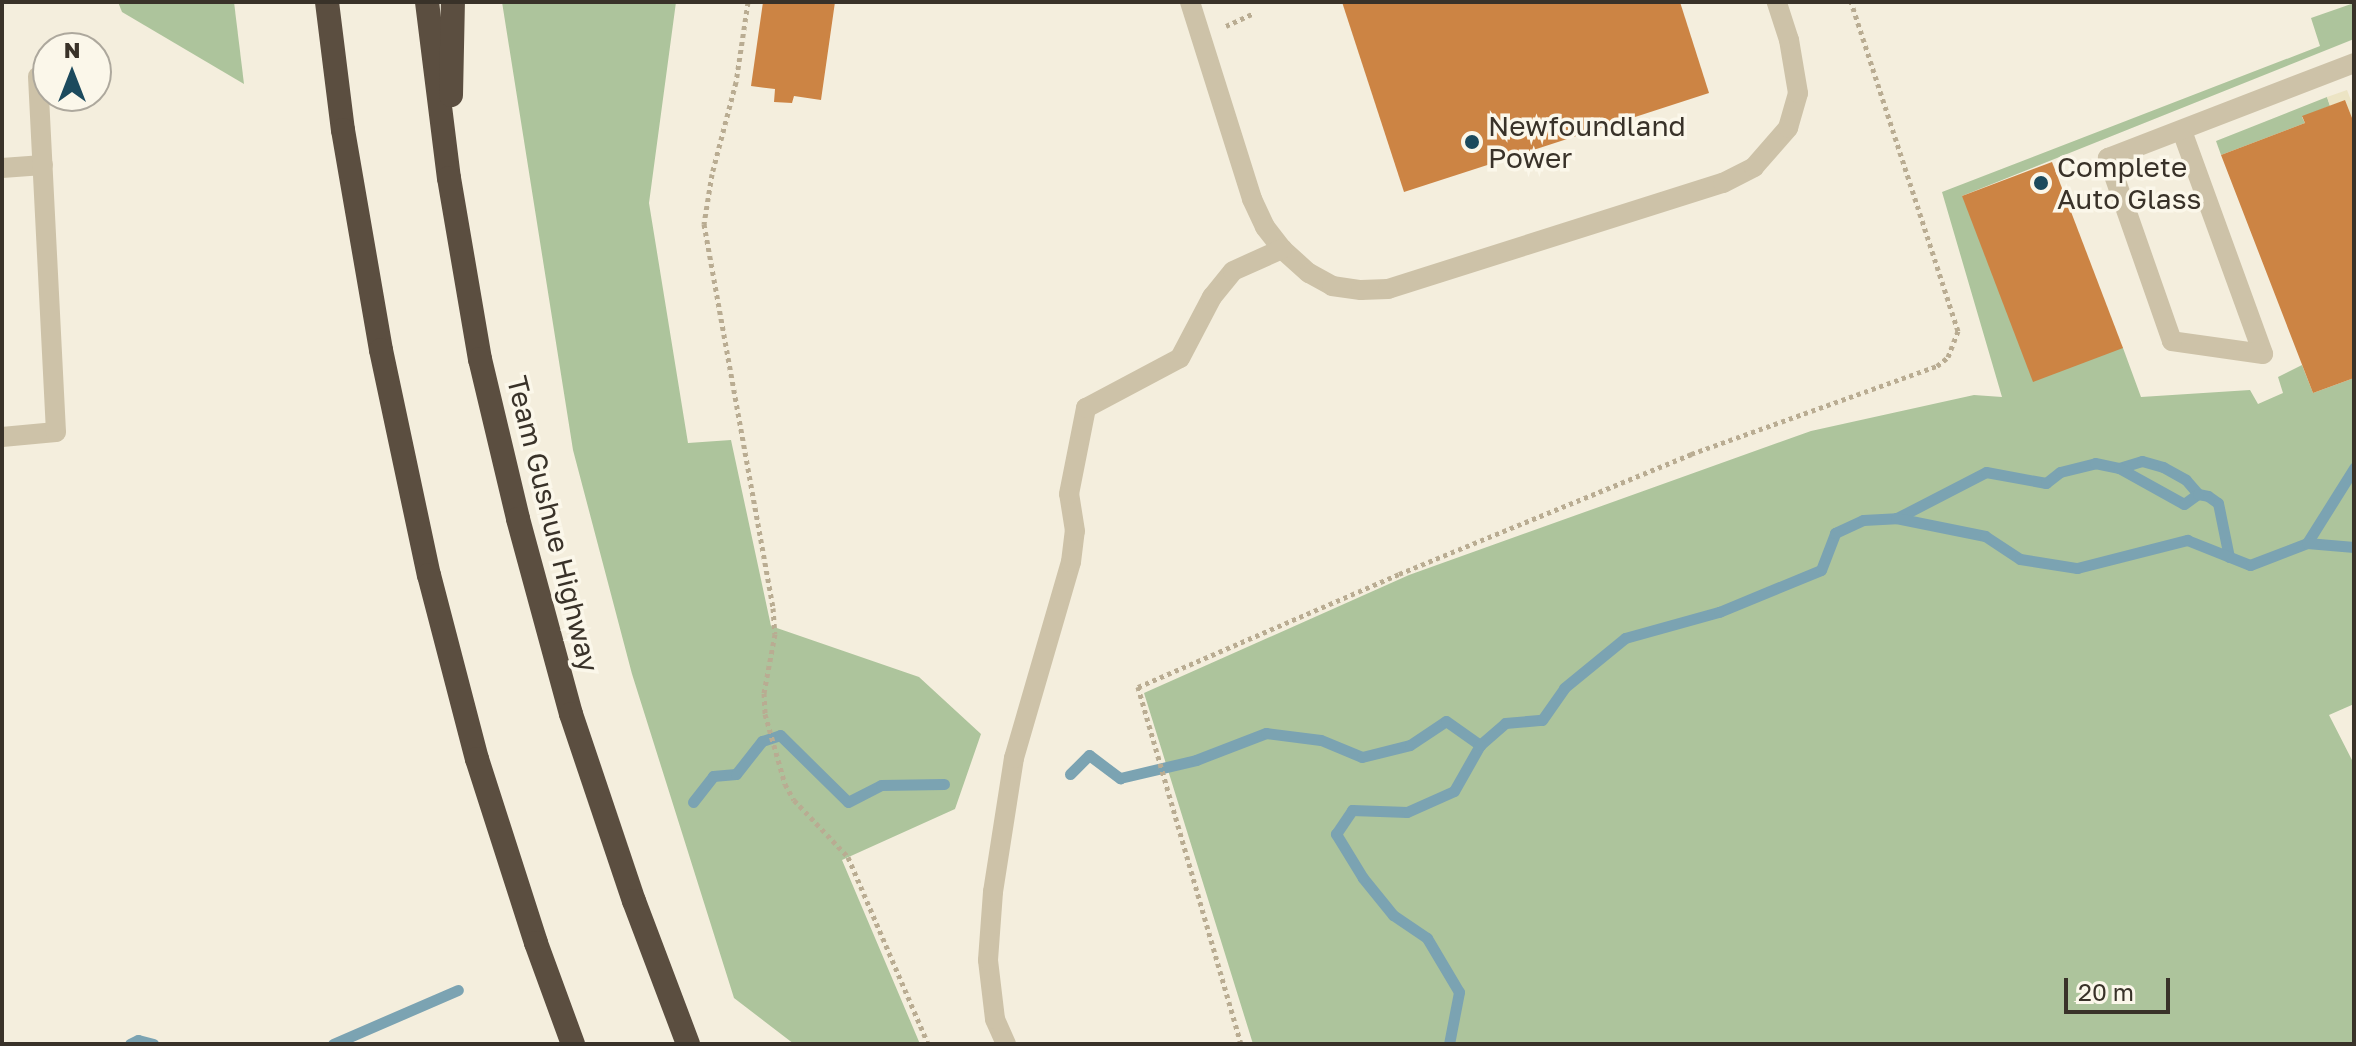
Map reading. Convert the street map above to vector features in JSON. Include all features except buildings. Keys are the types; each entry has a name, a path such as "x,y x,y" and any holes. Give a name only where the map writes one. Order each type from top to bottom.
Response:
{"highway":[{"path":"310,2 343,130"},
{"path":"327,2 343,130 381,350 429,575 477,759 536,943 573,1044"},
{"name":"Team Gushue Highway","path":"427,2 449,178 480,359 567,699 629,887 688,1044"},
{"path":"449,178 453,2"}],"lane":[{"path":"1190,2 1252,199 1265,227 1282,249 1332,286 1388,289 1733,178 1754,167 1775,145 1795,113 1796,72 1777,2"},
{"path":"2182,131 2263,354 2172,341 2108,158 2354,63"},
{"path":"2,437 56,432 40,112"},
{"path":"2,168 43,165"},
{"path":"1006,1044 995,1019 988,960 993,892 1014,758 1071,562 1075,531 1069,494 1086,408 1180,358 1212,297 1233,271 1282,249"}],"path":[{"path":"748,2 736,82 712,174 704,224 775,634 764,693 776,759 794,800 848,857 928,1044"},
{"path":"1241,1044 1138,687 1399,574 1691,454 1937,366 1948,357 1958,331 1851,2"}],"green space":[{"path":"118,2 234,2 244,84 122,12"},
{"path":"502,2 676,2 649,203 688,443 731,440 771,626 919,677 981,734 955,809 842,860 920,1044 794,1044 734,998 632,674 573,450"},
{"path":"2354,3 2354,39 1962,196 2123,348 2141,397 2250,390 2258,404 2283,393 2278,377 2302,365 2313,393 2354,378 2354,704 2329,715 2354,764 2354,1044 1253,1044 1144,693 1409,575 1811,431 1974,395 2002,397 1942,192 2320,46 2311,18"},
{"path":"2327,97 2330,106 2302,117 2305,123 2221,155 2216,141"}],"shaded area":[{"path":"2347,90 2354,108 2354,123 2345,100 2330,106 2327,97"}],"waterway":[{"path":"2119,468 2142,461 2163,467 2186,480 2198,494"},
{"path":"1897,518 1986,472 2046,483 2060,472 2095,463 2119,468 2184,504 2198,494 2218,503 2229,557"},
{"path":"2307,543 2354,468"},
{"path":"1449,1044 1459,992 1427,938 1393,915 1363,878 1336,834 1352,810 1407,812 1454,791 1480,745 1505,723 1542,720 1564,688 1625,638 1719,612 1821,570 1835,533 1863,520 1896,518 1985,536 2020,559 2077,568 2187,540 2250,565 2307,543 2354,547"},
{"path":"1070,774 1089,755 1120,778 1196,760 1266,733 1321,740 1362,757 1410,745 1446,721 1480,745"},
{"path":"693,802 713,776 736,774 762,741 780,735 848,802 881,785 944,784"},
{"path":"333,1044 458,990"},
{"path":"130,1044 138,1040 153,1044"}],"place":[{"name":"Newfoundland Power","path":"1472,142"},
{"name":"Complete Auto Glass","path":"2041,183"}]}
